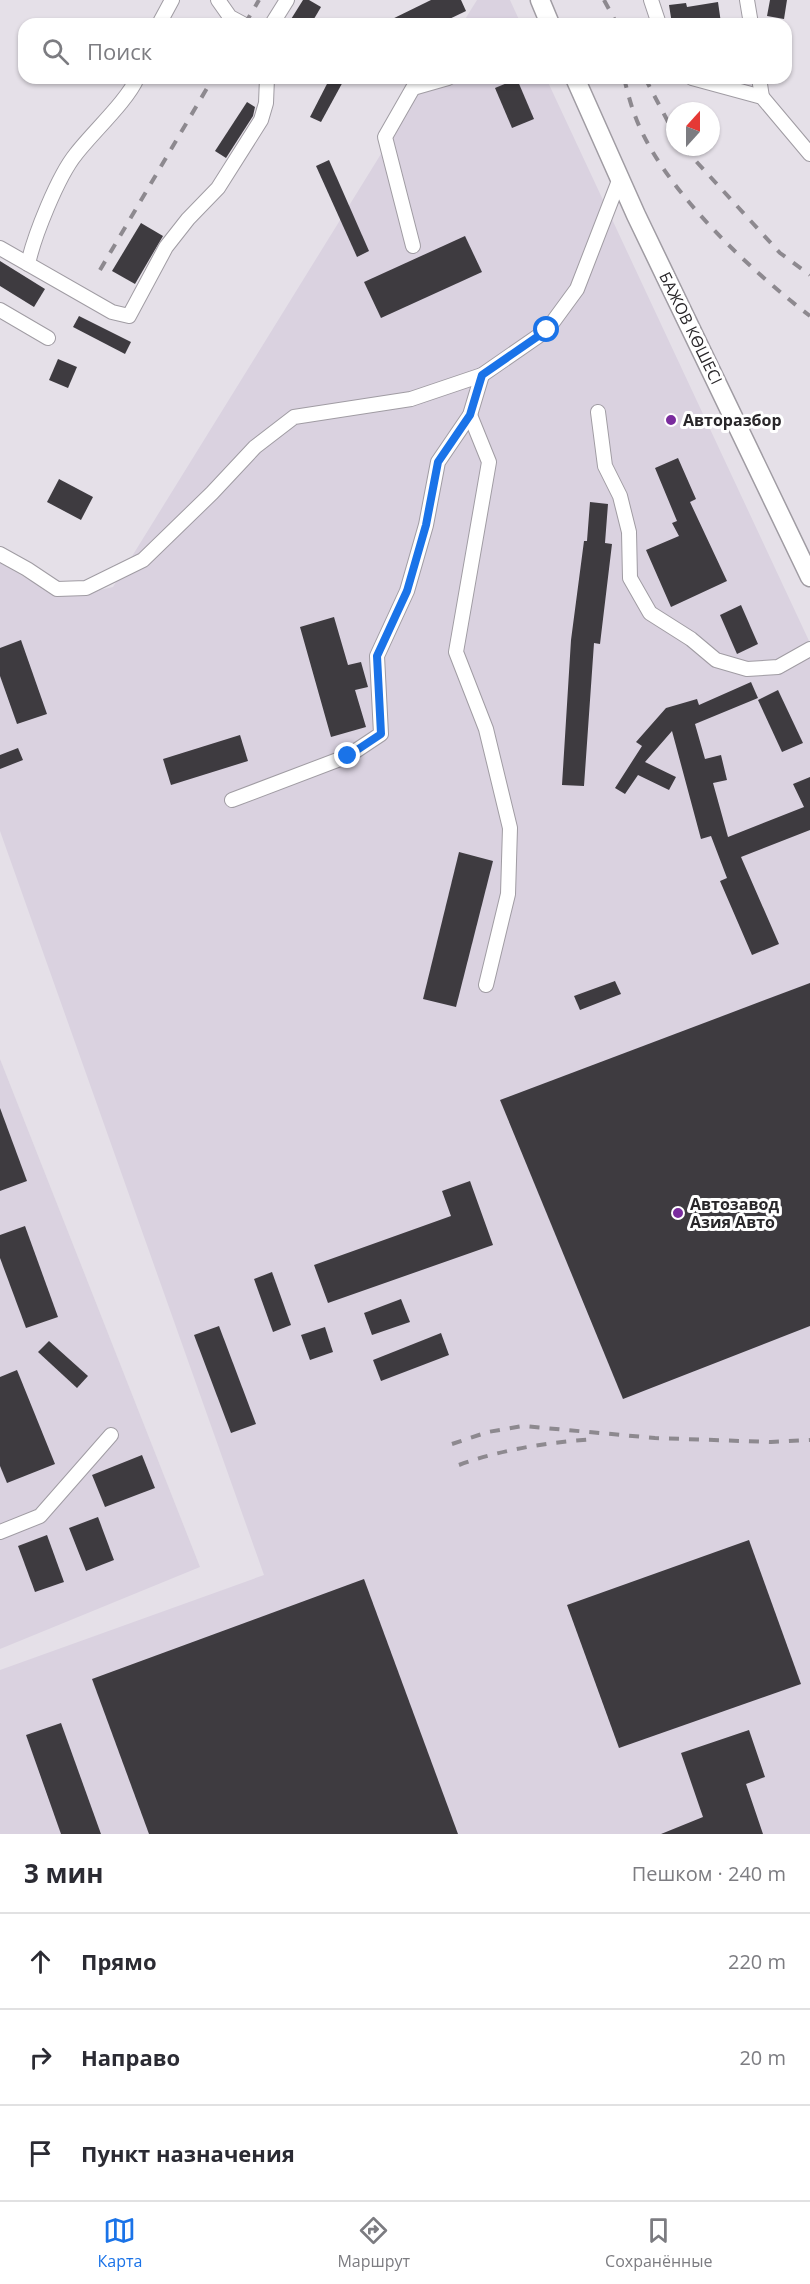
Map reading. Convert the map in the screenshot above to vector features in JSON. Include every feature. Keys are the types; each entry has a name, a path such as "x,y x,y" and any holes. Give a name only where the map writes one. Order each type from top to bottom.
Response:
{"main road":[{"path":"540,0 548,18"},
{"name":"БАЖОВ КӨШЕСІ","path":"578,84 620,178 810,577"}],"street":[{"path":"162,18 172,0"},
{"path":"218,0 232,18"},
{"path":"276,18 286,0"},
{"path":"651,0 657,18"},
{"path":"747,0 750,18"},
{"path":"28,264 31,250 53,197 74,156 132,84"},
{"path":"0,248 111,312 129,316 166,247 188,219 218,188 261,120 266,104 267,84"},
{"path":"413,246 385,137 413,88 427,84"},
{"path":"714,84 762,97"},
{"path":"760,84 762,97 810,154"},
{"path":"0,554 57,590 86,588 143,560 212,493 255,447 294,417 411,399 482,375 547,330 577,289 620,178"},
{"path":"0,310 48,338"},
{"path":"232,800 348,756 381,734 377,656 407,591 426,525 438,462 470,415 482,375"},
{"path":"598,412 605,466 620,496 629,532 630,578 650,613 691,639 716,660 747,669 778,668 810,649"},
{"path":"470,415 489,462 456,652 486,729 510,828 508,894 486,985"},
{"path":"0,1532 40,1516 111,1435"}],"shaded area":[{"path":"477,0 510,0 518,18 466,18"},
{"path":"424,84 549,84 810,643 810,1834 0,1834 0,1670 264,1575 0,831 0,563 47,590 86,593 113,587"},
{"path":"0,1059 200,1567 0,1649"}],"building":[{"path":"303,0 309,0 321,7 315,18 292,18"},
{"path":"431,0 461,0 466,11 451,18 394,18"},
{"path":"770,0 787,0 784,18 767,16"},
{"path":"718,2 720,18 671,18 669,5 686,3 687,7"},
{"path":"327,84 342,84 321,122 310,117"},
{"path":"505,84 519,84 534,119 512,128 495,88"},
{"path":"247,102 255,107 253,116 226,158 215,151"},
{"path":"329,160 369,251 357,257 316,166"},
{"path":"141,223 163,236 135,284 112,271"},
{"path":"465,236 482,272 381,318 364,282"},
{"path":"0,261 45,289 34,307 0,286"},
{"path":"79,316 131,342 125,354 73,327"},
{"path":"58,359 77,367 68,388 49,380"},
{"path":"678,458 696,499 690,502 727,581 671,607 646,550 679,536 672,523 677,521 655,468"},
{"path":"59,479 93,497 81,520 47,502"},
{"path":"590,502 608,504 605,543 612,544 600,644 594,643 584,786 562,785 571,640 584,541 587,541"},
{"path":"741,605 758,644 737,654 720,615"},
{"path":"334,617 348,665 361,662 368,687 355,690 366,727 331,737 300,627"},
{"path":"21,640 47,714 17,724 0,676 0,648"},
{"path":"751,682 758,698 695,724 705,759 721,755 727,780 713,783 728,837 804,807 793,784 810,777 810,830 741,857 779,944 752,955 720,881 727,878 711,836 701,839 672,731 645,762 676,777 669,790 638,775 625,794 615,788 642,746 636,742 666,708 697,699 699,705"},
{"path":"778,690 803,743 782,752 758,700"},
{"path":"240,735 248,761 171,785 163,759"},
{"path":"18,748 23,760 0,769 0,755"},
{"path":"459,852 493,861 456,1007 423,999"},
{"path":"615,981 621,994 580,1010 574,996"},
{"name":"Автозавод Азия Авто","path":"810,983 810,1326 623,1399 500,1100"},
{"path":"0,1108 27,1181 0,1191"},
{"path":"470,1181 493,1245 328,1303 314,1265 451,1216 442,1191"},
{"path":"25,1226 58,1317 26,1328 0,1258 0,1235"},
{"path":"272,1272 291,1325 273,1332 254,1279"},
{"path":"401,1299 410,1322 372,1335 364,1313"},
{"path":"219,1326 256,1424 231,1433 194,1335"},
{"path":"325,1327 333,1352 310,1360 301,1335"},
{"path":"441,1333 449,1355 381,1381 373,1360"},
{"path":"49,1341 88,1376 77,1388 38,1352"},
{"path":"17,1370 55,1464 7,1483 0,1466 0,1377"},
{"path":"142,1455 155,1488 105,1507 92,1475"},
{"path":"98,1517 114,1560 86,1571 69,1528"},
{"path":"47,1535 64,1582 35,1592 18,1546"},
{"path":"749,1540 801,1684 619,1748 567,1605"},
{"path":"364,1579 458,1834 149,1834 92,1679"},
{"path":"61,1723 101,1834 61,1834 26,1735"},
{"path":"749,1730 765,1777 746,1784 763,1834 661,1834 703,1817 681,1753"}],"railway":[{"path":"248,18 259,0"},
{"path":"604,0 614,18"},
{"path":"100,270 209,84"},
{"path":"626,84 634,113 647,141 685,197 734,251 810,316"},
{"path":"648,84 666,118"},
{"path":"691,156 780,253 810,275"},
{"path":"452,1444 488,1432 523,1426 655,1438 771,1442 810,1440"},
{"path":"459,1465 527,1447 596,1439"}],"place":[{"name":"Авторазбор","path":"671,420"},
{"name":"Автозавод Азия Авто","path":"678,1213"}],"route":[{"path":"348,756 381,734 377,656 407,591 426,525 438,462 470,415 482,375 547,330"}]}
